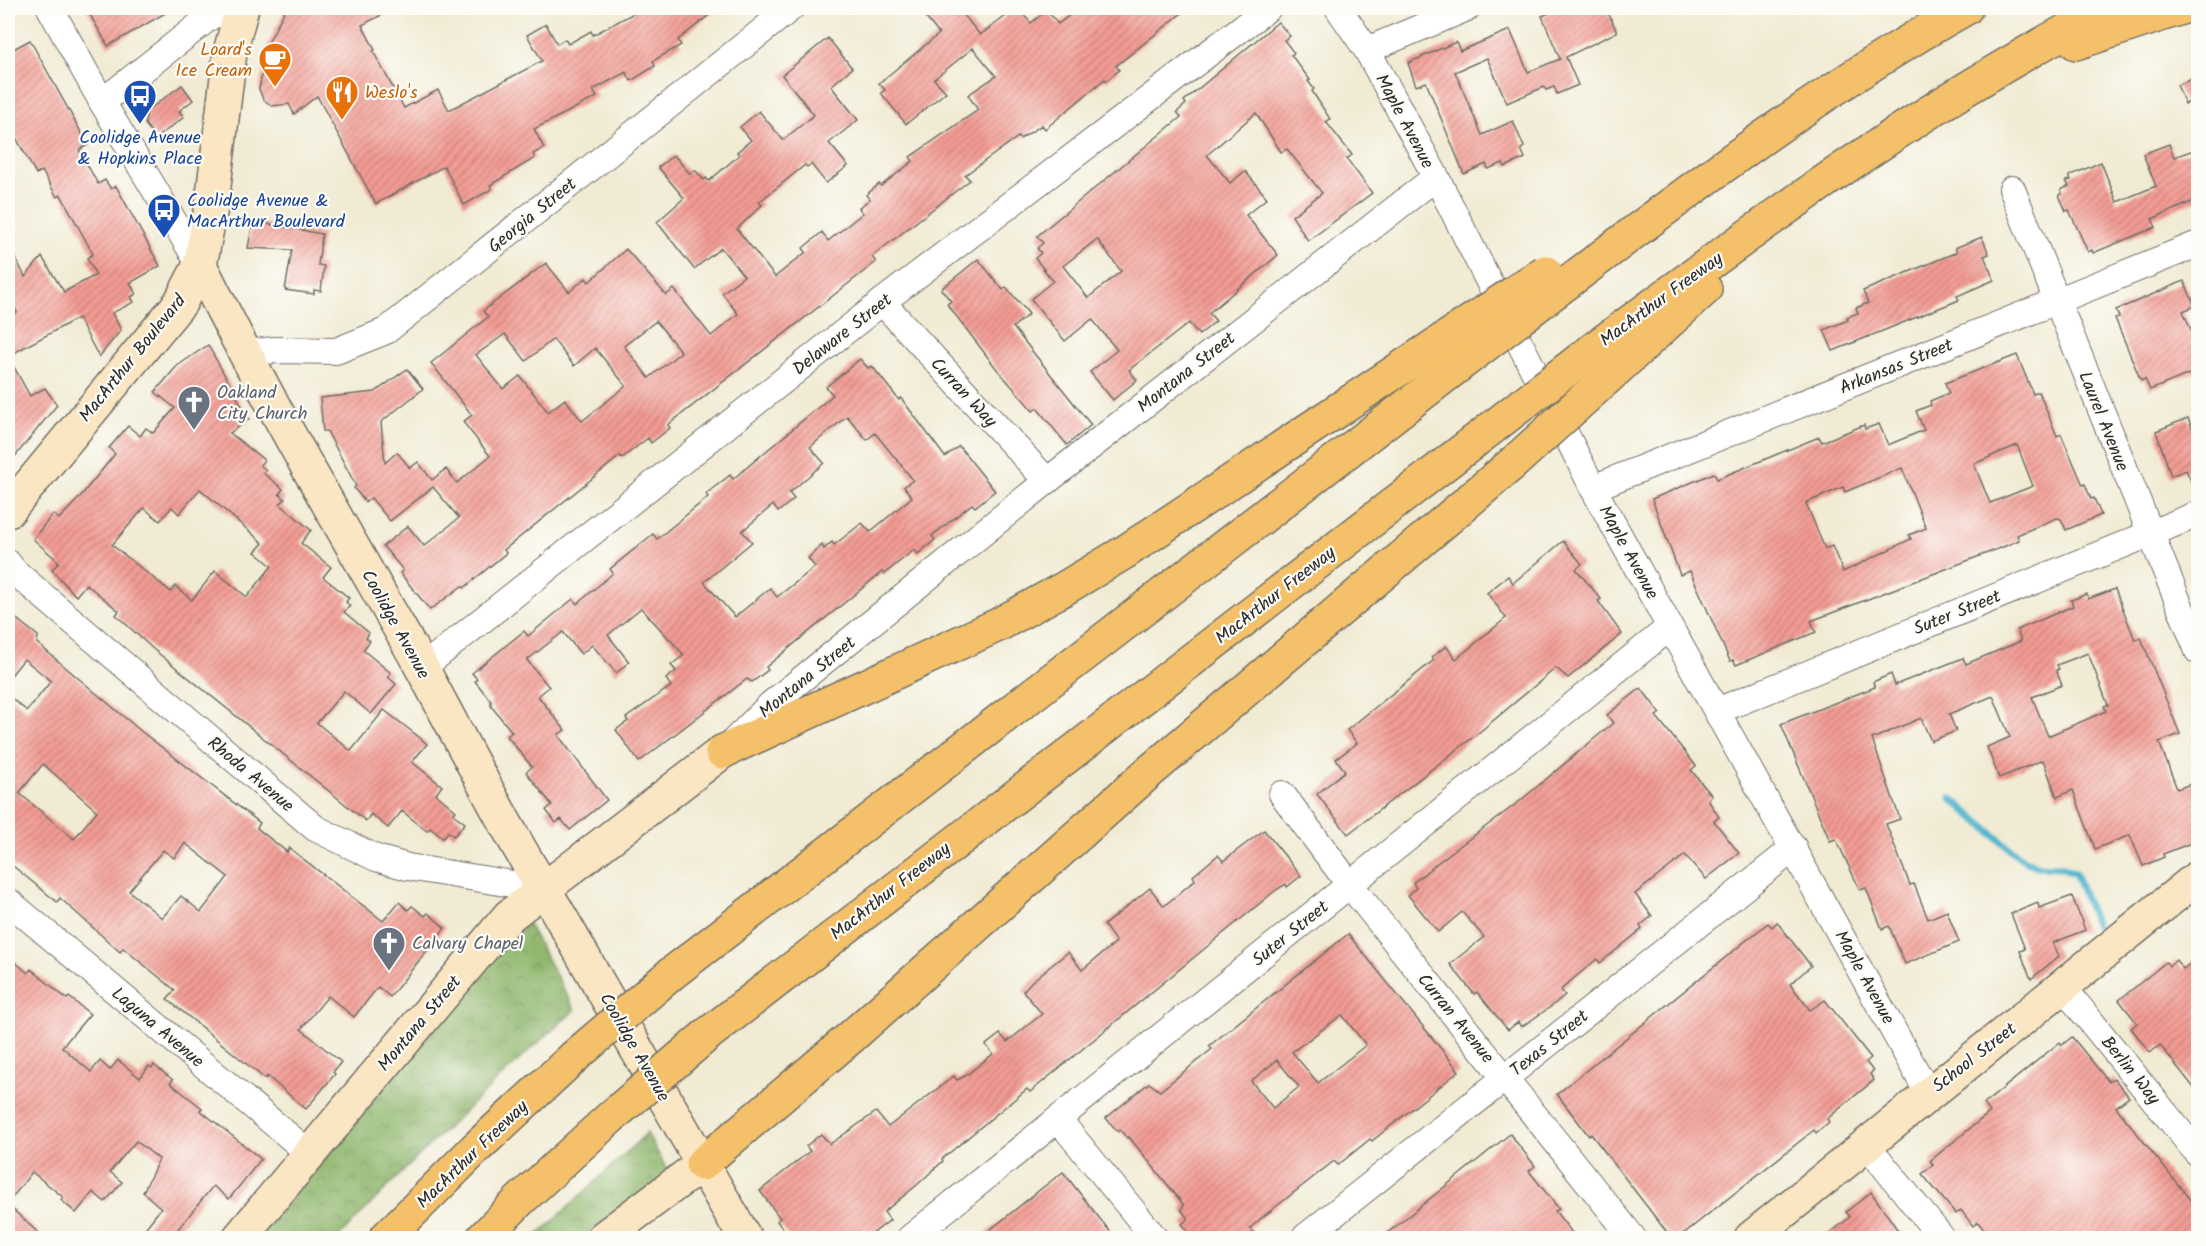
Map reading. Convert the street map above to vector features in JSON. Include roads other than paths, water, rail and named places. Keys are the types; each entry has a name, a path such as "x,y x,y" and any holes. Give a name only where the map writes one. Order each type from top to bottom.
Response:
{"highway":[{"name":"MacArthur Freeway","path":"483,1239 519,1202 611,1117 708,1034 1591,351 1819,184 1992,72 2109,8"},
{"path":"1992,72 2181,8"},
{"path":"722,752 998,625 1065,588 1451,353 1551,281 1631,216 1744,150 1852,77 1963,9"},
{"path":"702,1164 850,1037 1148,773 1512,464 1819,184"},
{"name":"MacArthur Freeway","path":"386,1239 477,1147 574,1057 671,974 1451,353"}],"street":[{"name":"Coolidge Avenue","path":"50,8 102,102 200,265 244,353 543,888 745,1239"},
{"path":"102,102 211,16 241,8"},
{"name":"MacArthur Boulevard","path":"8,511 180,303 200,265 212,203 230,52 241,8"},
{"name":"Georgia Street","path":"244,353 275,350 336,351 386,331 791,8"},
{"name":"Delaware Street","path":"422,668 882,302 1268,8"},
{"name":"Maple Avenue","path":"1338,8 1367,50 1436,177 1593,488 1928,1093"},
{"path":"1367,50 1467,8"},
{"name":"Montana Street","path":"238,1239 509,916 722,752 771,704 1047,481 1436,177"},
{"name":"Laurel Avenue","path":"2012,189 2149,534 2199,651"},
{"name":"Arkansas Street","path":"1593,488 2199,244"},
{"name":"Curran Way","path":"882,302 1047,481"},
{"name":"Suter Street","path":"1717,711 2199,514"},
{"name":"Rhoda Avenue","path":"8,563 183,717 315,828 376,858 408,867 543,888"},
{"name":"Suter Street","path":"910,1239 1670,628"},
{"name":"Curran Avenue","path":"1282,794 1350,885 1633,1239"},
{"name":"Texas Street","path":"1304,1239 1794,848"},
{"name":"School Street","path":"1751,1239 1928,1093 2064,987 2199,877"},
{"name":"Laguna Avenue","path":"8,901 309,1153"},
{"name":"Berlin Way","path":"2064,987 2199,1154"},
{"path":"1058,1119 1155,1239"},
{"path":"1866,1144 1942,1239"},
{"path":"603,1239 702,1164"}],"waterway":[{"path":"1951,798 2021,858 2036,866 2061,867 2075,873 2097,928"}],"place":[{"name":"Loard's Ice Cream","path":"275,88"},
{"name":"Weslo's","path":"342,121"},
{"name":"Coolidge Avenue & Hopkins Place","path":"140,125"},
{"name":"Coolidge Avenue & MacArthur Boulevard","path":"164,239"},
{"name":"Oakland City Church","path":"194,431"},
{"name":"Calvary Chapel","path":"389,972"}]}
